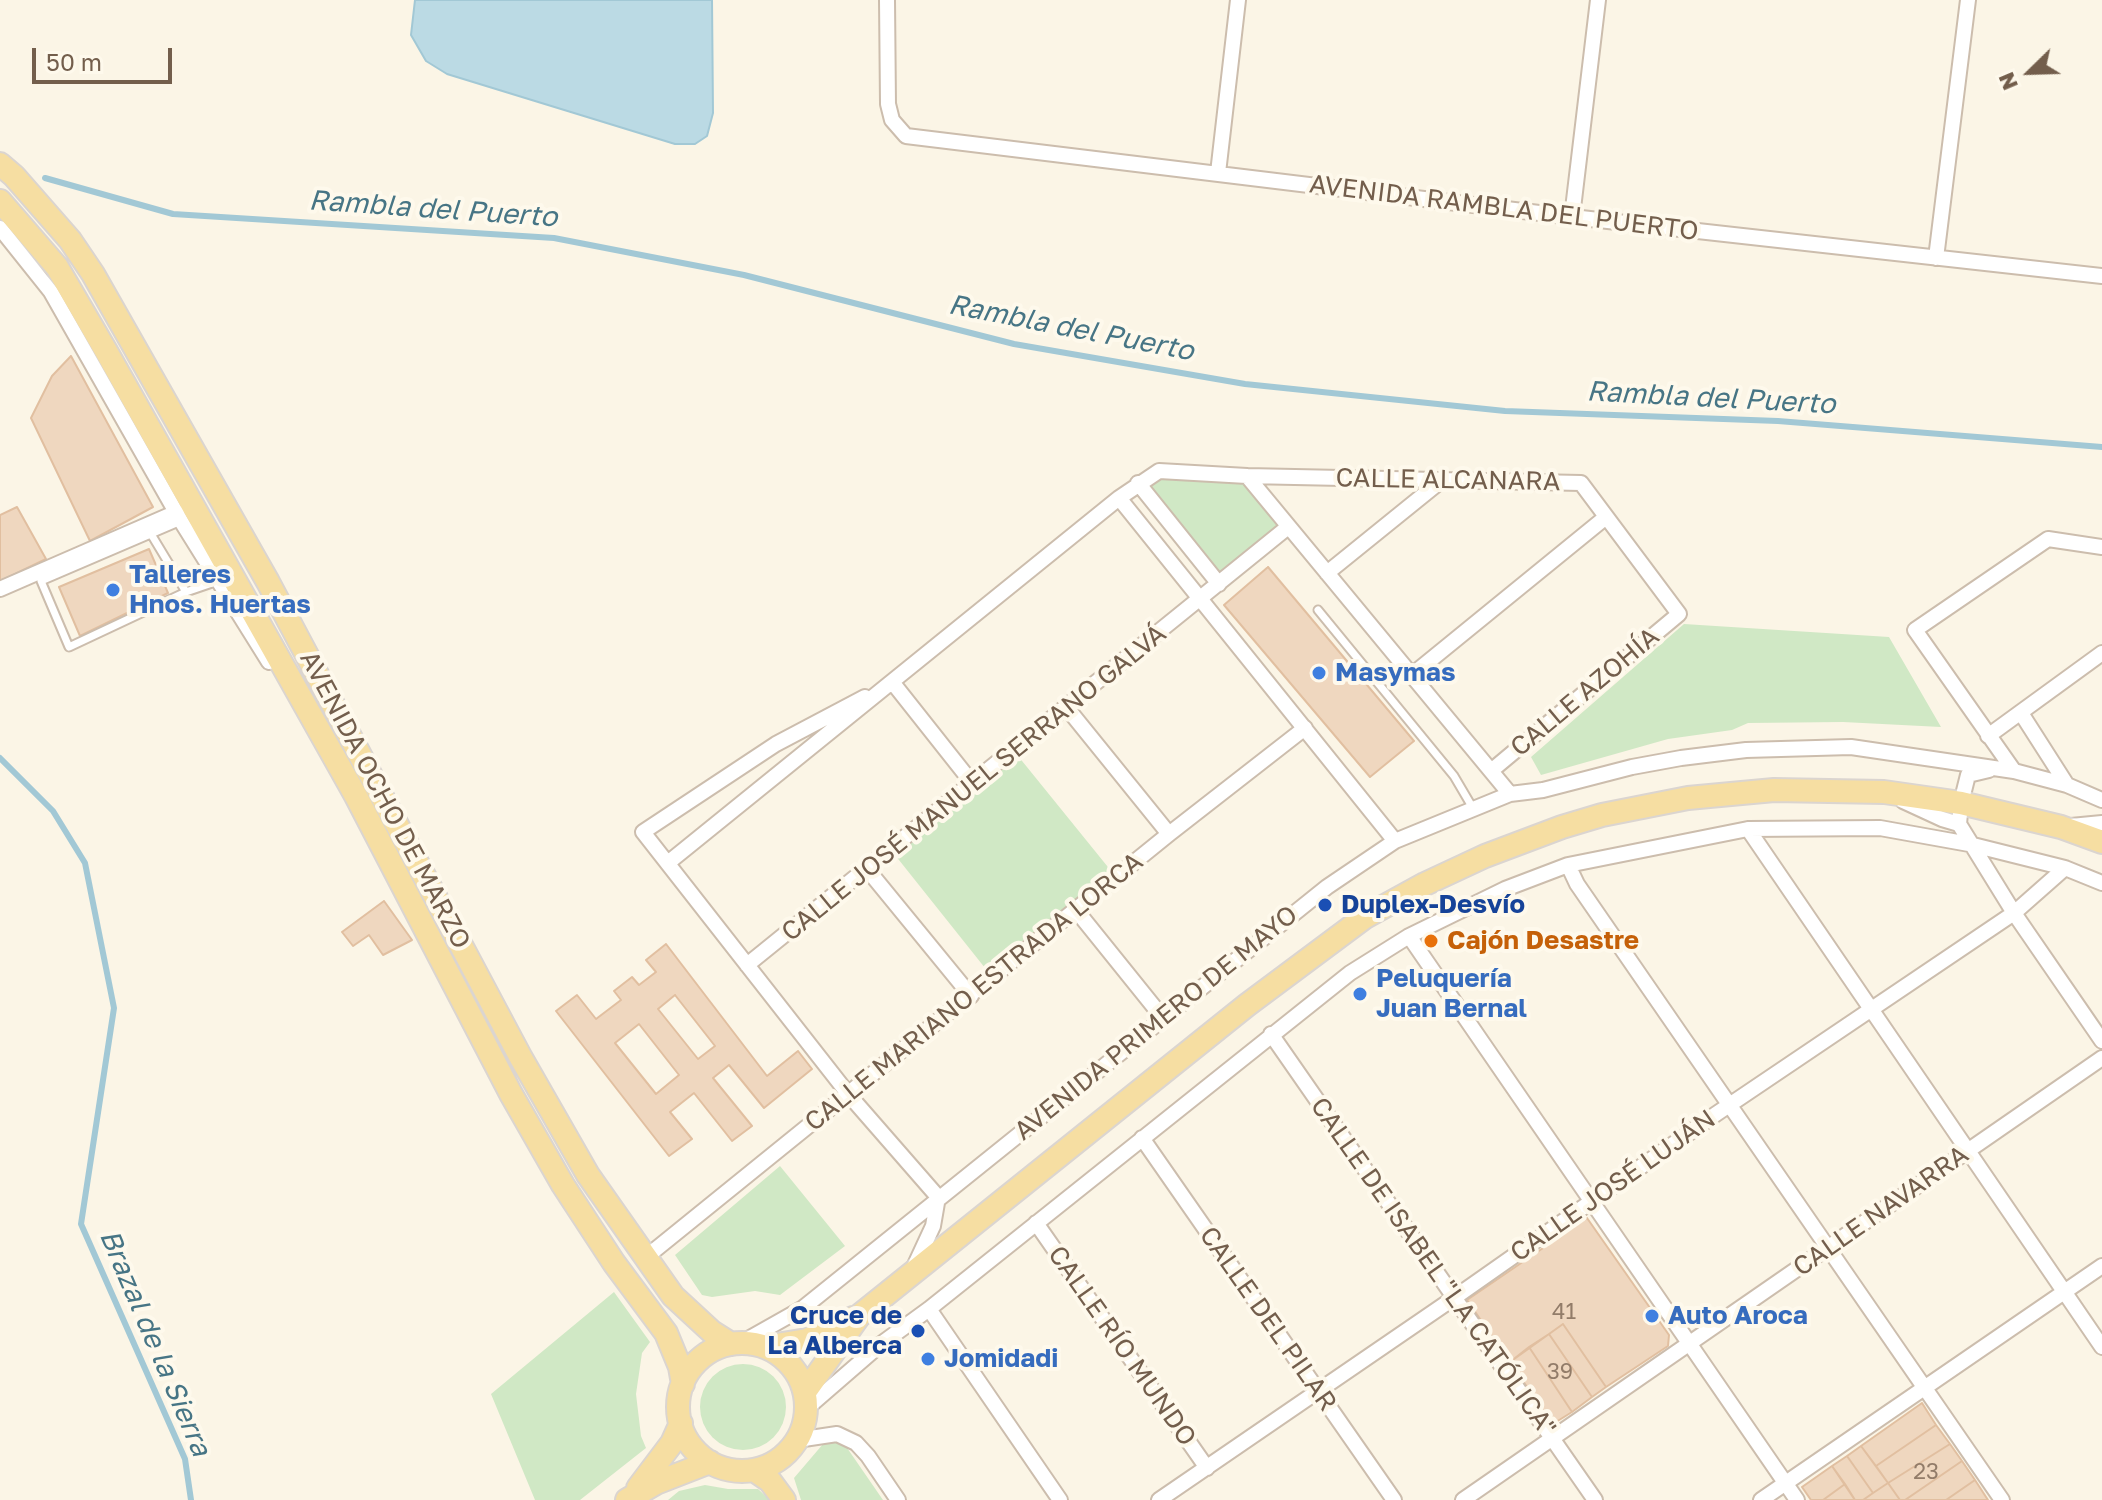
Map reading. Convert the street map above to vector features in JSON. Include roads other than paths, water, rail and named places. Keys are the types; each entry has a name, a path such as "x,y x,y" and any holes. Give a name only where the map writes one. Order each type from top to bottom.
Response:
{"main road":[{"name":"AVENIDA OCHO DE MARZO","path":"0,164 70,240 93,274 268,582 521,1058 588,1175 684,1308 736,1344"},
{"name":"AVENIDA OCHO DE MARZO","path":"0,201 57,267 356,796 511,1094 563,1185 614,1263 666,1333 683,1384"},
{"name":"AVENIDA PRIMERO DE MAYO","path":"764,1347 807,1340 859,1316 1322,947 1365,917 1451,871 1562,827 1645,806 1728,793 1774,790 1884,792 1960,814 2061,827 2102,842"},
{"name":"AVENIDA PRIMERO DE MAYO","path":"805,1401 859,1316"},
{"path":"736,1344 764,1347 782,1357 796,1373 805,1401 797,1440 776,1461 754,1470 732,1470 710,1462 692,1445 681,1423 679,1403 683,1384 697,1362 718,1348 736,1344"},
{"path":"630,1498 660,1461 681,1423"},
{"path":"776,1461 784,1500"},
{"path":"630,1498 674,1475 710,1462"},
{"path":"754,1470 770,1481 784,1500"}],"street":[{"name":"AVENIDA RAMBLA DEL PUERTO","path":"887,0 888,104 892,120 906,136 1572,217 2102,276"},
{"path":"1218,173 1238,0"},
{"path":"1572,217 1598,0"},
{"path":"1936,258 1968,0"},
{"path":"0,228 51,292 218,581 356,796"},
{"name":"CALLE ALCANARA","path":"1138,483 1159,471 1247,476 1581,483 1679,614"},
{"path":"1247,476 1510,794"},
{"path":"1327,573 1442,480"},
{"path":"669,862 1138,483 1219,584"},
{"path":"1119,498 1395,841"},
{"path":"0,589 179,516"},
{"path":"1412,675 1606,517"},
{"name":"CALLE JOSÉ MANUEL SERRANO GALVÁ","path":"747,965 1288,527"},
{"path":"2014,771 1915,630 2048,539 2102,547"},
{"name":"CALLE AZOHÍA","path":"1491,771 1679,614"},
{"path":"1988,736 2102,653"},
{"path":"893,683 973,784"},
{"path":"893,683 776,744 643,832 849,1095 938,1197 933,1226 910,1275"},
{"path":"1067,708 1169,834"},
{"path":"2021,713 2067,785"},
{"name":"CALLE MARIANO ESTRADA LORCA","path":"645,1258 1169,834 1305,728"},
{"name":"AVENIDA PRIMERO DE MAYO","path":"736,1344 803,1308 1327,887 1395,841 1510,794 1543,790 1632,767 1746,750 1851,747 2014,771 2067,785 2102,800"},
{"name":"AVENIDA PRIMERO DE MAYO","path":"1941,758 1968,775 1995,768"},
{"path":"1968,775 1960,814 1969,844 2102,1041"},
{"name":"AVENIDA PRIMERO DE MAYO","path":"2061,827 2102,823"},
{"path":"805,1401 929,1309 1350,973 1409,936 1505,889 1568,865 1748,829 1880,828 1969,844 2065,868 2102,883"},
{"path":"1748,829 2102,1347"},
{"path":"1568,865 1577,884 2002,1500"},
{"name":"CALLE JOSÉ LUJÁN","path":"1159,1500 1454,1298 1729,1104 2014,913 2065,868"},
{"path":"867,869 971,996"},
{"path":"1076,910 1163,1018"},
{"path":"1409,936 1797,1500"},
{"name":"CALLE DE ISABEL \"LA CATÓLICA\"","path":"1271,1034 1595,1500"},
{"name":"CALLE NAVARRA","path":"1463,1500 2102,1058"},
{"name":"CALLE DEL PILAR","path":"1142,1138 1394,1500"},
{"name":"CALLE RÍO MUNDO","path":"1036,1223 1207,1468"},
{"path":"1761,1500 2102,1266"},
{"path":"929,1309 1060,1500"},
{"path":"797,1440 837,1434 856,1443 898,1500"}],"lane":[{"path":"179,516 151,534 41,581 69,647 186,592 218,581"},
{"path":"151,534 186,592"},
{"path":"1318,610 1454,776 1474,810"}],"water":[{"path":"415,0 712,0 713,113 707,136 695,144 675,144 447,74 426,61 411,35"}],"waterway":[{"name":"Rambla del Puerto","path":"45,178 173,214 554,238 744,275 1014,344 1245,384 1505,411 1778,421 2102,447"},
{"name":"Brazal de la Sierra","path":"0,758 53,811 85,863 114,1008 81,1224 185,1459 191,1500"}],"place":[{"name":"Talleres Hnos. Huertas","path":"113,590"},
{"name":"Masymas","path":"1319,673"},
{"name":"Duplex-Desvío","path":"1325,905"},
{"name":"Cajón Desastre","path":"1431,941"},
{"name":"Peluquería Juan Bernal","path":"1360,994"},
{"name":"Auto Aroca","path":"1652,1316"},
{"name":"Cruce de La Alberca","path":"918,1331"},
{"name":"Jomidadi","path":"928,1359"}]}
